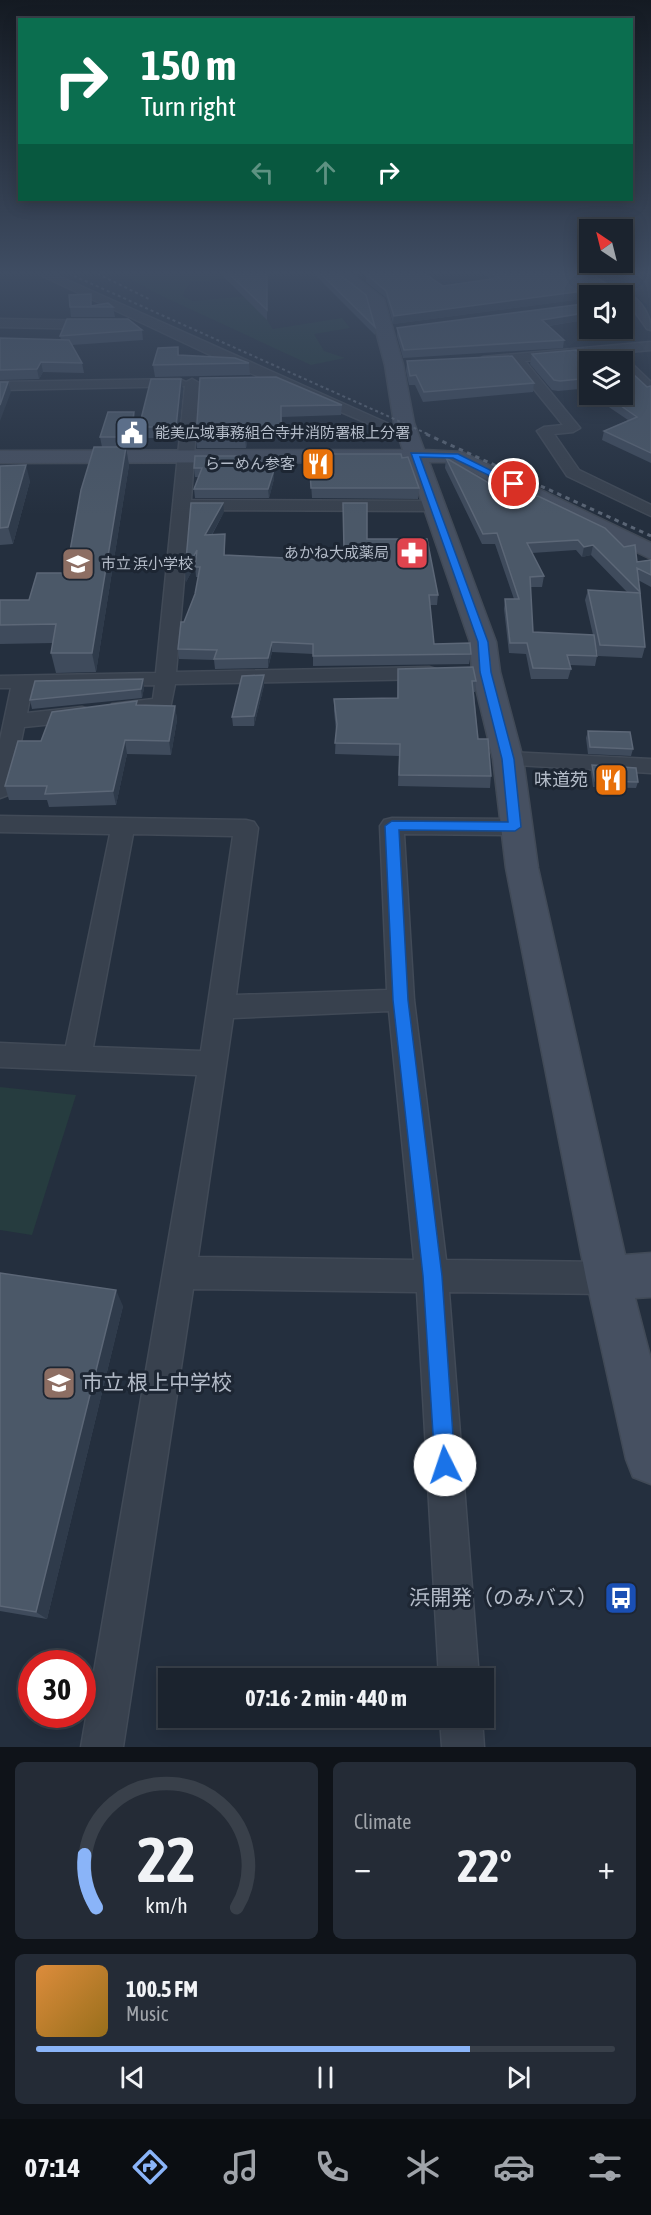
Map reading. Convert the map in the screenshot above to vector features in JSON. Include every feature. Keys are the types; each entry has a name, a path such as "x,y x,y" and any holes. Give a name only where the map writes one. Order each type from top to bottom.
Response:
{"street":[{"path":"219,353 285,382 412,445 455,456 651,552"},
{"path":"396,353 412,445 483,642 467,672"},
{"path":"474,362 579,354"},
{"path":"516,359 573,428 544,431 573,473 651,511"},
{"path":"633,373 651,390"},
{"path":"250,381 285,382"},
{"path":"0,386 198,383 185,455 183,505 163,704 14,721"},
{"path":"0,457 185,455 412,445"},
{"path":"183,505 433,506"},
{"path":"0,682 467,672"},
{"path":"467,672 508,759 515,827 608,1278 651,1459"},
{"path":"0,790 23,681"},
{"path":"508,759 651,766"},
{"path":"0,824 246,828 213,1064 102,1747"},
{"path":"77,1058 123,826"},
{"path":"458,1668 432,1276 401,1000 392,826 515,827"},
{"path":"221,1007 401,1000"},
{"path":"0,1055 213,1064"},
{"path":"179,1273 608,1278 651,1275"},
{"path":"462,1728 463,1747"}],"green space":[{"path":"284,353 329,353 345,358 311,365"},
{"path":"0,1087 76,1095 32,1235 0,1230"}],"building":[{"path":"0,353 76,353 82,363 41,362 37,369 0,370"},
{"path":"157,353 235,358 249,363 153,365"},
{"path":"579,353 579,379 554,380 532,354"},
{"path":"512,356 534,383 424,392 416,375 410,376 407,361"},
{"path":"633,374 647,387 651,386 651,453 604,431 637,417 620,405 633,405"},
{"path":"276,377 342,405 281,406 281,426 247,427 245,438 196,438 200,378"},
{"path":"151,379 181,379 176,427 139,427"},
{"path":"0,382 8,382 0,405"},
{"path":"108,412 134,412 130,437 100,437"},
{"path":"94,447 126,447 92,653 51,653 56,624 0,625 0,600 29,600 37,573 66,573 81,490"},
{"path":"309,454 401,454 402,458 408,457 419,488 311,488"},
{"path":"195,456 243,456 241,470 274,470 268,489 194,489 202,468 194,468"},
{"path":"446,458 489,483 493,491 521,488 532,497 538,496 605,528 624,547 635,545 637,562 651,560 651,575 637,568 640,592 593,545 584,547 578,540 527,543 544,576 530,577 533,632 594,635 597,656 567,655 571,669 533,668 527,643 510,643 505,599 519,599 497,533 483,534"},
{"path":"26,465 8,527 0,528 0,466"},
{"path":"191,503 223,503 205,535 225,534 224,555 329,560 328,550 344,550 343,503 367,503 367,539 427,539 438,595 429,595 434,644 470,643 471,654 313,656 313,644 272,642 268,658 214,659 217,650 178,649 181,622 184,622 195,594 200,567 195,567 197,550 185,572"},
{"path":"588,590 640,593 645,647 600,645"},
{"path":"473,667 476,681 472,681 478,739 488,739 491,776 399,775 400,744 335,743 337,724 334,699 398,698 398,669"},
{"path":"264,675 254,716 232,717 242,676"},
{"path":"143,679 141,689 30,700 35,681"},
{"path":"137,701 136,705 175,706 169,741 125,740 113,791 45,794 47,786 5,786 18,741 41,741 52,712"},
{"path":"588,731 630,732 633,749 590,747"},
{"path":"592,765 636,768 638,782 595,781"},
{"path":"0,1273 116,1290 36,1612 0,1606"}],"railway":[{"path":"245,353 430,435"},
{"path":"426,434 651,536"}],"place":[{"name":"能美広域事務組合寺井消防署根上分署","path":"132,433"},
{"name":"らーめん参客","path":"318,464"},
{"name":"あかね大成薬局","path":"412,553"},
{"name":"市立 浜小学校","path":"78,564"},
{"name":"味道苑","path":"611,780"},
{"name":"市立 根上中学校","path":"59,1383"},
{"name":"浜開発（のみバス）","path":"621,1598"}],"route":[{"path":"445,1465 432,1276 401,1000 392,826 515,827 508,759 486,672 483,642 414,454 455,456 514,484"}]}
